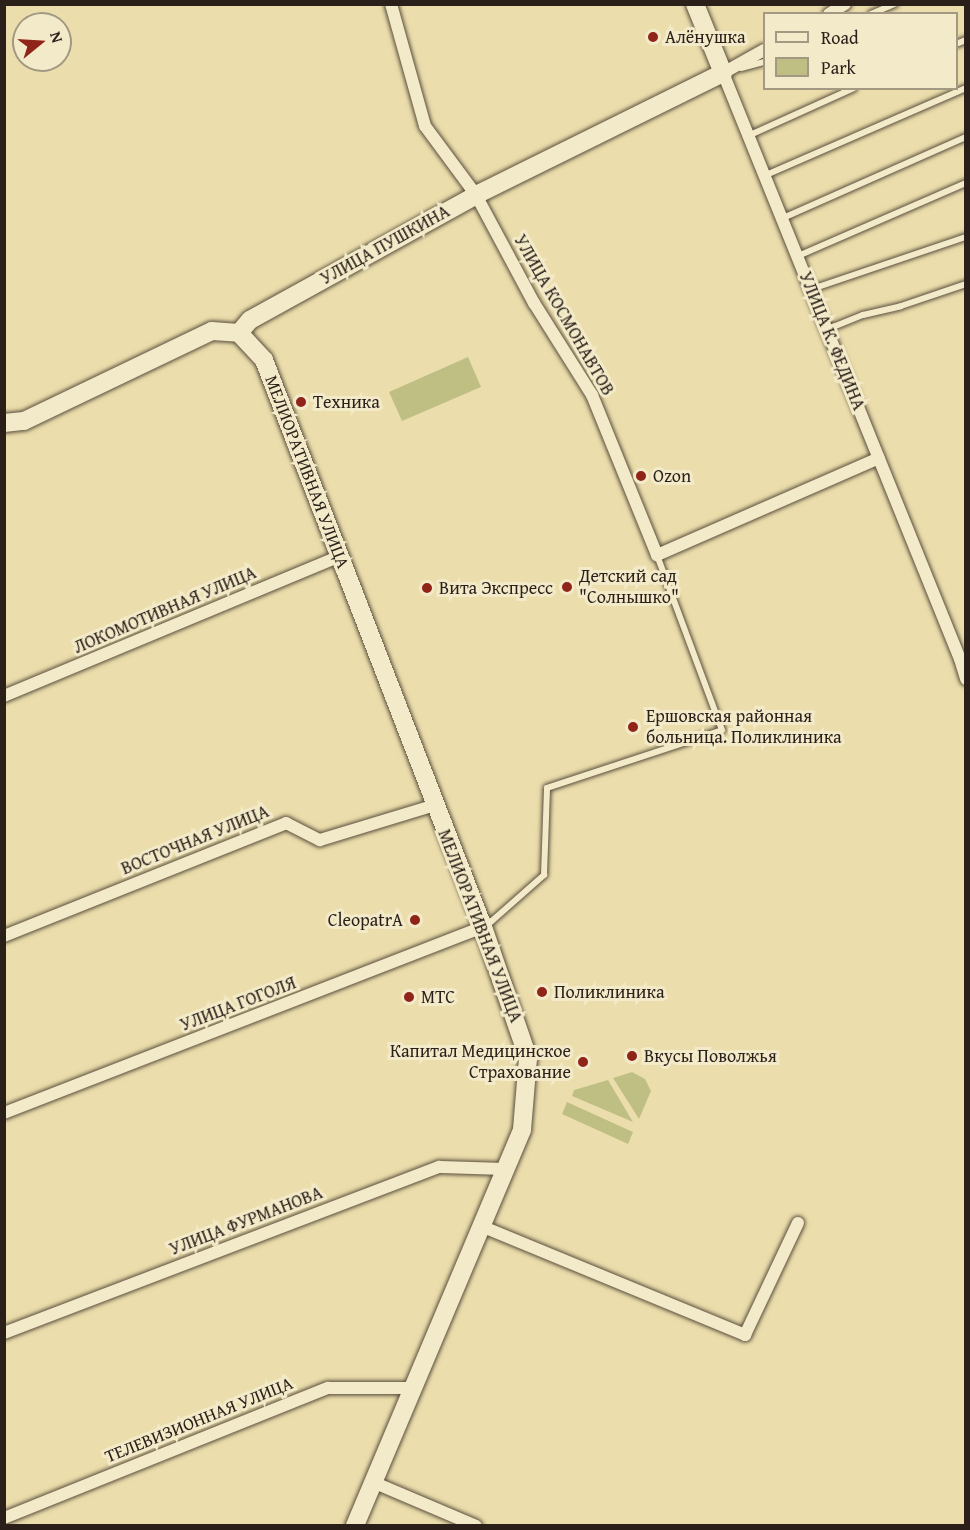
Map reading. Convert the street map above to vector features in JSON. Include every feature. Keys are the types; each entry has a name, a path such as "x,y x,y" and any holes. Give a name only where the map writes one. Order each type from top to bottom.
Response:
{"main road":[{"name":"УЛИЦА К. ФЕДИНА","path":"695,4 723,73"},
{"name":"УЛИЦА ПУШКИНА","path":"239,333 250,320 476,195 723,73"},
{"path":"4,423 24,421 212,331 239,333"},
{"name":"МЕЛИОРАТИВНАЯ УЛИЦА","path":"239,333 264,360 483,927 528,1058 522,1130 355,1526"}],"street":[{"name":"УЛИЦА КОСМОНАВТОВ","path":"391,4 425,126 476,195 534,303 592,395 657,555"},
{"path":"832,12 845,4"},
{"name":"УЛИЦА ПУШКИНА","path":"723,73 763,51"},
{"name":"УЛИЦА К. ФЕДИНА","path":"723,73 879,458 963,658 966,679"},
{"path":"657,555 879,458"},
{"name":"ЛОКОМОТИВНАЯ УЛИЦА","path":"4,696 339,556"},
{"name":"ВОСТОЧНАЯ УЛИЦА","path":"4,936 286,823 320,840 435,806"},
{"name":"УЛИЦА ГОГОЛЯ","path":"4,1113 483,927"},
{"name":"УЛИЦА ФУРМАНОВА","path":"4,1333 439,1167 506,1169"},
{"path":"482,1226 745,1335 798,1223"},
{"name":"ТЕЛЕВИЗИОННАЯ УЛИЦА","path":"4,1518 328,1388 413,1388"},
{"path":"373,1482 476,1526"}],"lane":[{"path":"876,12 895,4"},
{"path":"723,73 763,63"},
{"path":"766,175 966,88"},
{"path":"750,135 850,90"},
{"path":"783,218 966,137"},
{"path":"798,256 966,183"},
{"path":"812,289 966,237"},
{"path":"828,329 863,315 901,306 966,285"},
{"path":"483,927 544,875 547,788 722,730 657,555"}],"green space":[{"path":"468,357 481,387 402,421 389,392"},
{"path":"632,1072 645,1079 651,1091 639,1119 613,1078"},
{"path":"608,1080 633,1122 572,1096 574,1090"},
{"path":"567,1102 633,1132 628,1144 562,1114"}],"place":[{"name":"Алёнушка","path":"653,37"},
{"name":"Техника","path":"301,402"},
{"name":"Ozon","path":"641,476"},
{"name":"Детский сад \"Солнышко\"","path":"567,587"},
{"name":"Вита Экспресс","path":"427,588"},
{"name":"Ершовская районная больница. Поликлиника","path":"633,727"},
{"name":"CleopatrA","path":"415,920"},
{"name":"Поликлиника","path":"542,992"},
{"name":"МТС","path":"409,997"},
{"name":"Вкусы Поволжья","path":"632,1056"},
{"name":"Капитал Медицинское Страхование","path":"583,1062"}]}
